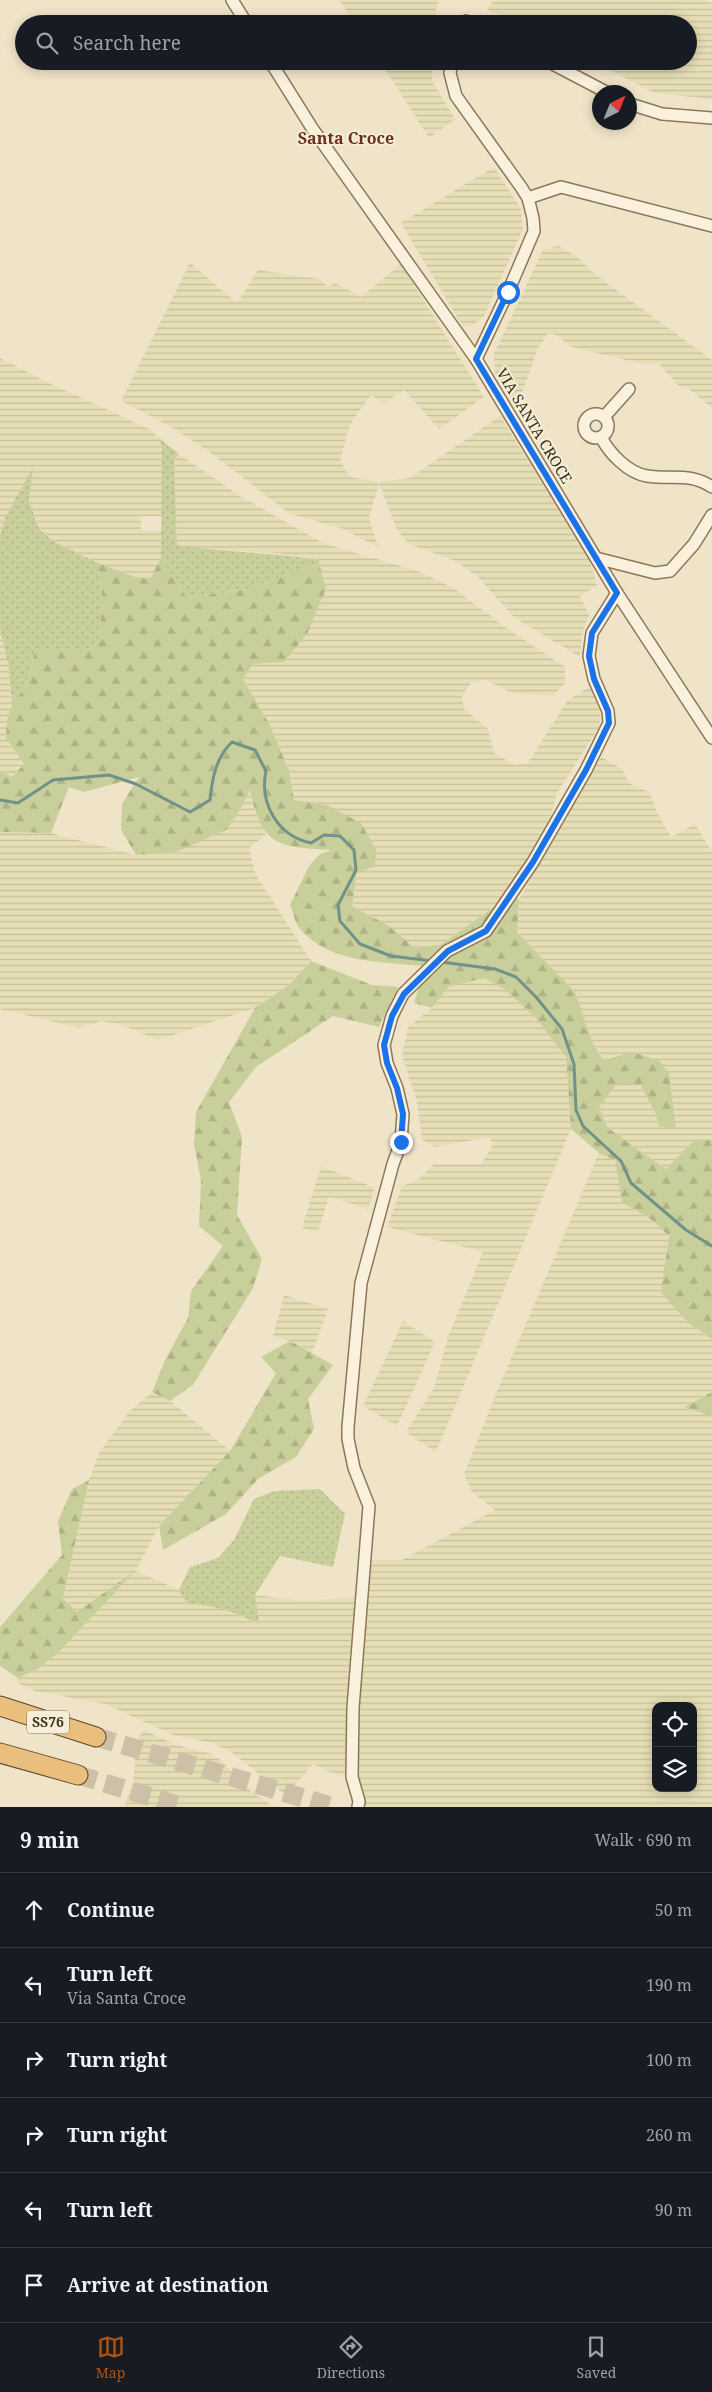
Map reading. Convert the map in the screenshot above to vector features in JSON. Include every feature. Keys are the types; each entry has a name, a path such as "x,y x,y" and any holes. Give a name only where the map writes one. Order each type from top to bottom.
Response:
{"highway":[{"name":"SS76","path":"0,1706 96,1737"},
{"path":"0,1753 78,1775"}],"street":[{"path":"232,0 241,15"},
{"name":"VIA SANTA CROCE","path":"276,70 312,128 476,359 617,593 712,738"},
{"path":"450,70 456,96 528,198 534,218 534,231 476,359"},
{"path":"564,70 593,85"},
{"path":"637,106 662,114 712,118"},
{"path":"528,198 561,187 712,226"},
{"path":"466,345 483,344"},
{"path":"604,417 630,389"},
{"path":"600,437 589,436 585,430 585,422 593,414 604,417"},
{"path":"600,437 608,428 604,417"},
{"path":"600,437 606,448 626,467 646,476 684,476 712,486"},
{"path":"596,558 655,573 670,571 694,544 712,515"},
{"path":"358,1807 360,1801 352,1777 353,1708 369,1506 354,1468 348,1439 348,1407 361,1283 393,1164 401,1142 403,1114 397,1088 387,1063 384,1045 392,1016 404,994 448,951 486,931 533,862 586,770 609,723 608,711 594,679 589,656 592,633 617,593"}],"shaded area":[{"path":"339,0 439,0 435,15 349,15"},
{"path":"494,0 703,0 712,3 712,99 655,93 610,70 697,70 697,15 499,15 487,9"},
{"path":"386,70 432,70 432,81 455,119 429,138"},
{"path":"494,167 521,209 523,229 484,316 470,327 462,325 401,223"},
{"path":"558,246 576,256 596,275 712,360 712,408 689,389 679,386 659,364 643,364 572,347 556,335 548,333 538,348 521,396 514,402 495,373 494,354 543,250"},
{"path":"190,263 237,303 258,270 319,279 328,287 335,283 361,297 401,264 484,397 439,429 404,390 384,403 371,395 350,424 340,461 350,477 378,482 410,478 500,416 588,556 597,585 580,596 589,615 582,633 580,657 515,618 478,577 455,561 409,544 397,530 379,483 369,518 378,547 341,528 290,514 207,450 168,425 121,401"},
{"path":"0,358 51,384 149,429 159,438 162,448 162,516 141,516 141,530 162,531 161,558 150,579 135,577 96,562 53,541 39,529 29,501 32,469 5,518 0,536"},
{"path":"179,454 240,496 323,543 420,572 455,589 505,627 565,667 565,684 553,695 514,694 485,680 471,683 462,695 464,709 488,729 494,753 515,765 528,763 567,701 590,686 600,711 600,726 557,793 547,831 500,903 440,945 415,948 389,926 352,906 357,873 326,805 294,800 289,769 270,725 243,679 253,664 284,662 326,589 319,563 320,560 275,553 202,549 177,545 174,459"},
{"path":"0,628 9,668 12,704 6,738 24,764 12,777 0,770"},
{"path":"601,757 622,769 630,784 649,792 657,813 671,837 695,824 712,852 712,1140 695,1139 666,1169 608,1128 599,1107 617,1083 640,1084 655,1113 659,1126 669,1074 605,1062 593,1044 575,992 517,932 519,899"},
{"path":"250,789 254,810 266,834 249,848 255,873 311,961 289,985 255,1008 158,1040 119,1024 101,1021 80,1028 0,1009 0,832 51,833 136,855 176,852 237,815"},
{"path":"484,978 504,989 535,1017 566,1056 571,1129 436,1452 406,1432 434,1388 448,1337 483,1252 387,1227 402,1186 418,1180 434,1164 482,1164 493,1144 489,1137 435,1147 422,1140 417,1102 402,1055 408,1027 432,1008 447,987"},
{"path":"599,1153 615,1160 622,1202 652,1220 669,1236 665,1261 688,1323 712,1339 712,1392 685,1407 712,1417 712,1807 362,1807 356,1751 357,1707 370,1560 402,1560 495,1510 472,1492 464,1474 495,1396"},
{"path":"321,1166 375,1188 368,1209 329,1197 318,1232 302,1228"},
{"path":"284,1295 328,1309 312,1353 290,1341 273,1336"},
{"path":"403,1321 435,1342 397,1426 363,1406"},
{"path":"152,1392 170,1401 230,1451 159,1526 136,1571 179,1590 187,1604 210,1604 243,1616 258,1624 255,1595 303,1601 358,1597 350,1775 334,1774 313,1764 286,1795 231,1752 212,1743 173,1735 105,1704 35,1691 18,1683 18,1678 36,1670 133,1573 77,1612 63,1597 89,1480 99,1453 130,1411"},
{"path":"144,1730 176,1745 209,1753 222,1761 244,1786 274,1807 124,1807 133,1783 137,1739"}],"green space":[{"path":"159,438 179,454 174,459 177,545 213,550 302,557 320,560 319,563 248,589 187,598 161,558 162,448"},
{"path":"33,467 29,501 39,529 53,541 96,562 102,594 101,616 97,649 36,648 26,687 12,704 9,668 0,628 0,536 5,518"},
{"path":"161,558 187,598 248,589 319,563 326,589 307,634 284,662 253,664 243,679 270,725 289,770 294,800 326,805 361,823 376,850 375,866 357,873 352,906 389,926 415,948 440,945 500,903 519,899 517,932 575,992 593,1044 604,1061 632,1052 660,1061 669,1074 676,1129 659,1126 655,1113 640,1084 617,1084 599,1107 608,1128 666,1169 695,1139 712,1140 712,1339 688,1323 661,1292 669,1236 652,1220 622,1202 615,1160 599,1153 571,1129 566,1057 535,1017 504,989 484,978 448,987 432,1008 414,1003 420,983 422,966 357,959 326,949 313,941 299,927 290,905 309,866 320,854 332,850 285,845 275,840 260,823 250,790 237,815 226,830 176,852 136,855 121,830 122,804 139,777 84,792 69,787 51,833 0,832 0,770 12,777 24,764 6,738 7,721 12,704 26,687 36,648 97,648 102,594 96,562 135,577 150,579"},
{"path":"311,961 372,985 398,987 379,1027 333,1016 256,1067 229,1102 242,1137 237,1215 262,1259 253,1288 193,1385 170,1401 152,1392 165,1360 188,1318 191,1291 223,1246 199,1226 201,1181 194,1144 196,1112 255,1008 289,985"},
{"path":"290,1341 333,1365 308,1399 314,1429 296,1457 258,1479 226,1514 163,1550 159,1526 230,1451 276,1373 261,1357"},
{"path":"712,1392 712,1417 685,1407"},
{"path":"89,1480 63,1598 77,1612 135,1571 57,1654 36,1670 18,1678 0,1666 0,1627 62,1555 58,1521 72,1489"},
{"path":"320,1489 345,1514 333,1567 280,1556 255,1595 259,1624 206,1605 187,1604 179,1590 190,1567 218,1558 234,1540 254,1499 275,1491"}],"waterway":[{"path":"0,800 18,803 53,780 109,775 136,784 190,812 210,800 212,784 219,761 232,742 255,750 266,771 265,795 268,806 280,826 299,839 311,843 324,835 340,836 354,850 356,870 338,905 340,921 360,944 391,956 432,961"},
{"path":"441,962 495,969 516,977 536,997 562,1029 574,1064 576,1110 583,1126 621,1161 631,1183 686,1230 712,1246"}],"tunnel":[{"path":"96,1737 334,1807"},
{"path":"78,1775 184,1807"}],"district":[{"name":"Santa Croce","path":"346,138"}],"route":[{"path":"401,1142 403,1114 397,1088 387,1063 384,1045 392,1016 404,994 448,951 486,931 533,862 586,770 609,723 608,711 594,679 589,656 592,633 617,593 476,359 508,292"}]}
